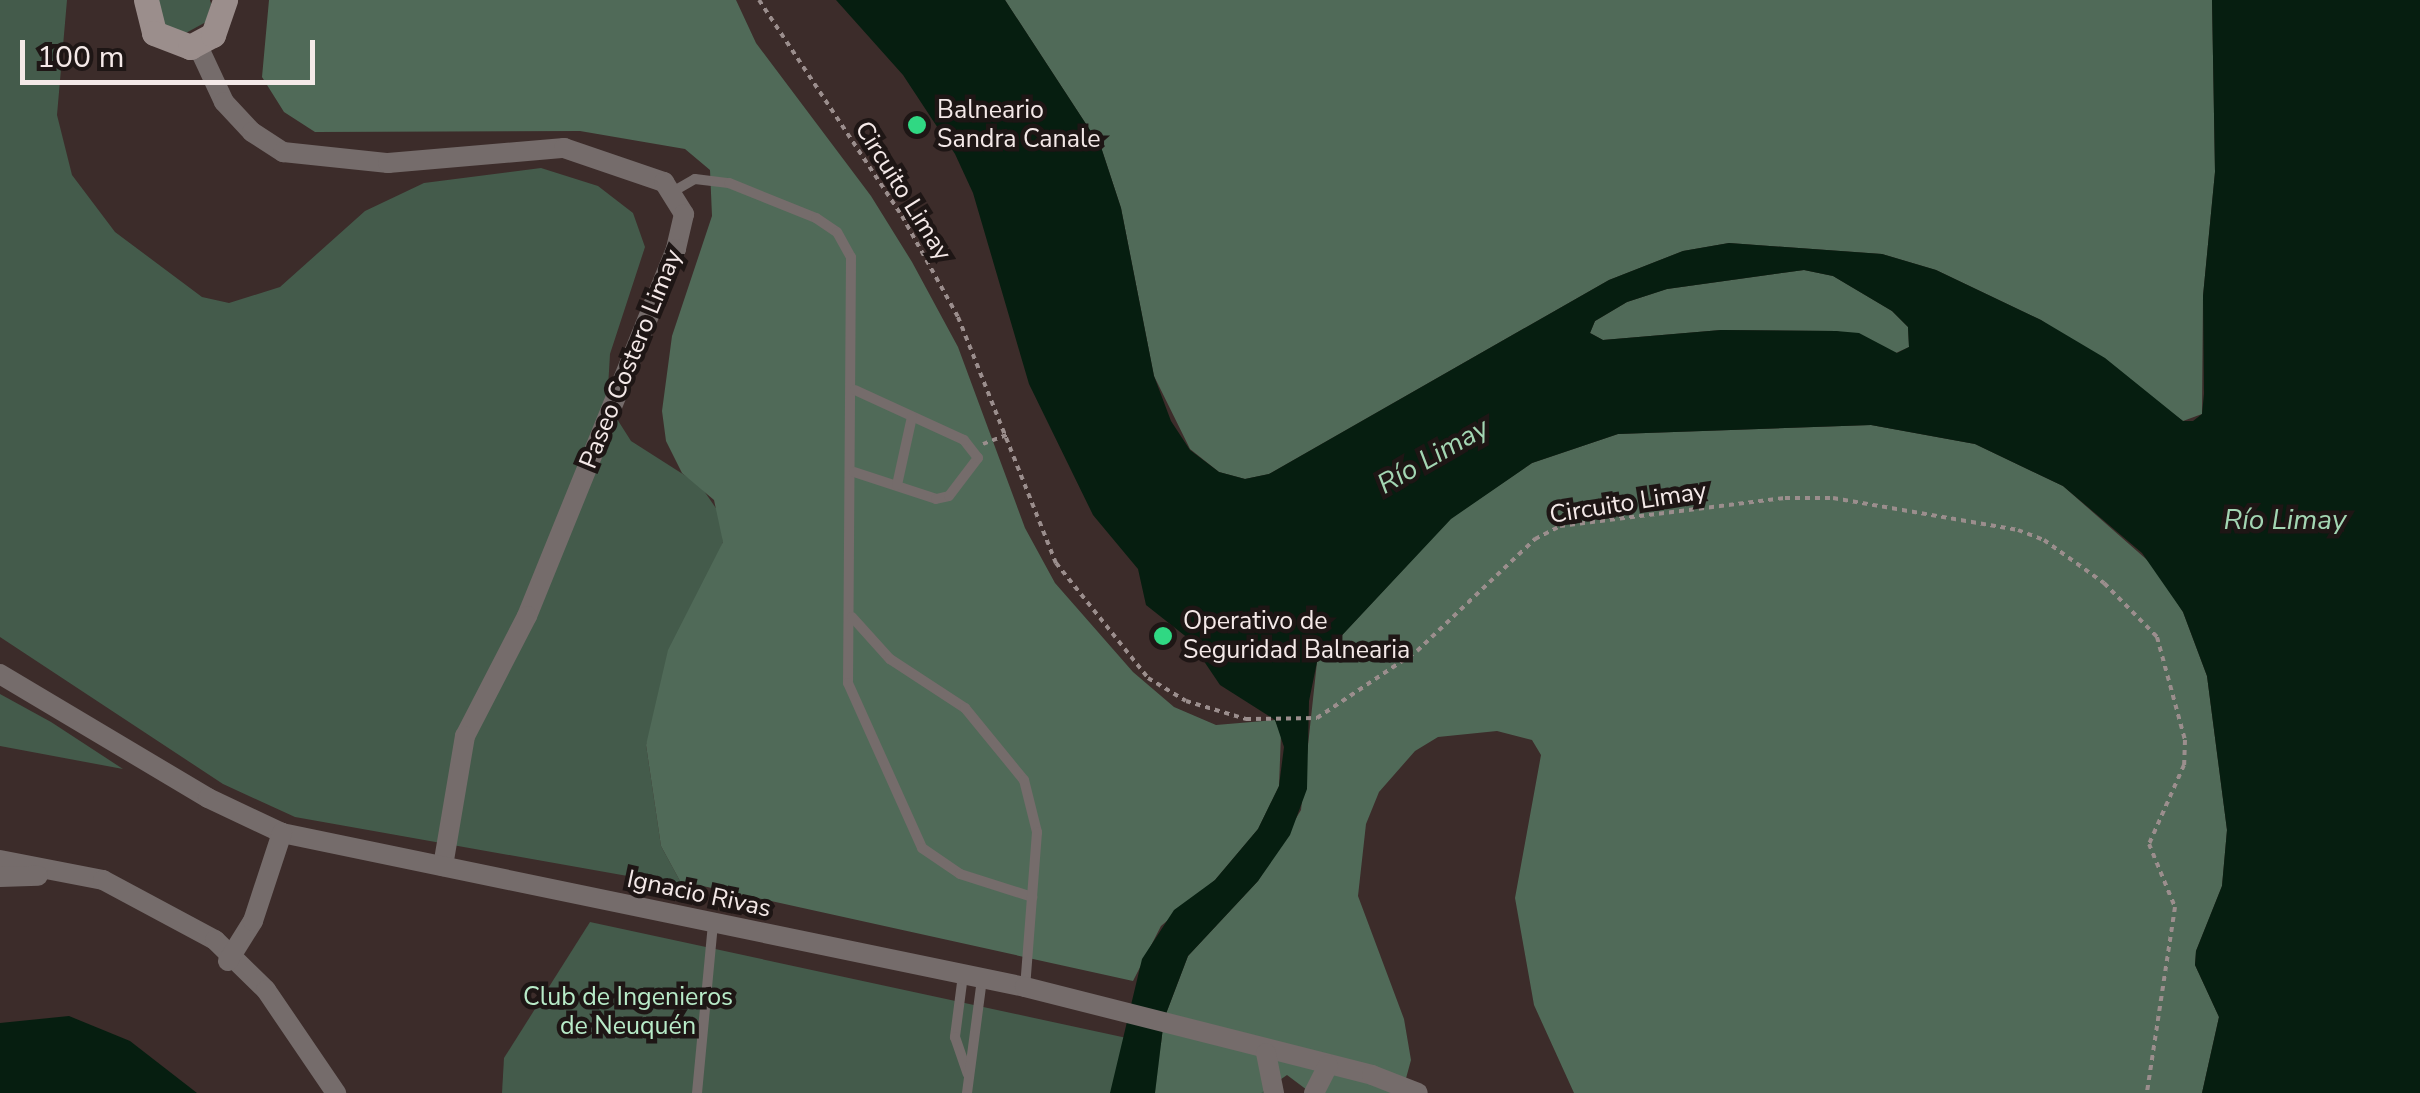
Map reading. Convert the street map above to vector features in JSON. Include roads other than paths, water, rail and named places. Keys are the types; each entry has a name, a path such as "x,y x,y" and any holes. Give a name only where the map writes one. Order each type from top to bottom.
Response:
{"street":[{"path":"146,0 154,33 176,46 197,44 221,24 224,0"},
{"path":"197,44 231,111 282,152 363,164 564,148 654,177 674,191"},
{"name":"Paseo Costero Limay","path":"443,866 465,736 528,616 676,248 684,214 674,191"},
{"name":"Ignacio Rivas","path":"0,674 208,798 282,833 1025,988 1266,1053 1328,1065 1418,1093"},
{"path":"230,958 253,920 282,833"},
{"path":"323,1093 230,958 108,894 38,876 0,876 0,861 104,880 230,958 286,1015 336,1093"},
{"path":"1266,1053 1274,1093"},
{"path":"1314,1093 1328,1065"}],"lane":[{"path":"674,191 696,180 729,183 837,232 852,257 855,390 848,683 922,848 960,874 1032,896"},
{"path":"854,472 948,496 978,458 975,446 855,390"},
{"path":"896,485 912,417"},
{"path":"852,617 890,659 965,708 1024,780 1038,832 1025,988"},
{"path":"697,1093 713,923"},
{"path":"968,1075 954,1037 973,977"},
{"path":"968,1093 973,977"}],"water":[{"name":"Río Limay","path":"836,0 1005,0 1101,147 1121,208 1154,376 1171,421 1190,450 1219,472 1245,479 1269,474 1609,280 1683,251 1729,243 1882,254 1936,270 2041,320 2105,358 2183,421 2193,421 2202,414 2204,394 2203,296 2215,172 2212,0 2420,0 2420,1093 2202,1093 2219,1017 2195,965 2196,951 2222,886 2227,830 2207,676 2183,612 2142,553 2063,486 1975,444 1871,425 1618,434 1532,463 1451,519 1317,662 1309,701 1307,789 1290,835 1258,881 1188,956 1164,1019 1155,1093 1110,1093 1142,959 1174,910 1215,880 1258,829 1279,786 1284,747 1275,720 1220,685 1189,639 1146,605 1138,569 1093,515 1029,384 973,193 955,154 903,75","holes":["1804,270 1833,276 1892,311 1908,327 1909,347 1897,353 1859,333 1836,331 1721,330 1603,340 1590,333 1595,321 1627,302 1667,289"]},
{"path":"69,1016 130,1041 197,1093 0,1093 0,1023"}],"place":[{"name":"Balneario Sandra Canale","path":"917,125"},
{"name":"Operativo de Seguridad Balnearia","path":"1163,636"}],"park label":[{"name":"Club de Ingenieros de Neuquén","path":"628,1012"}]}
